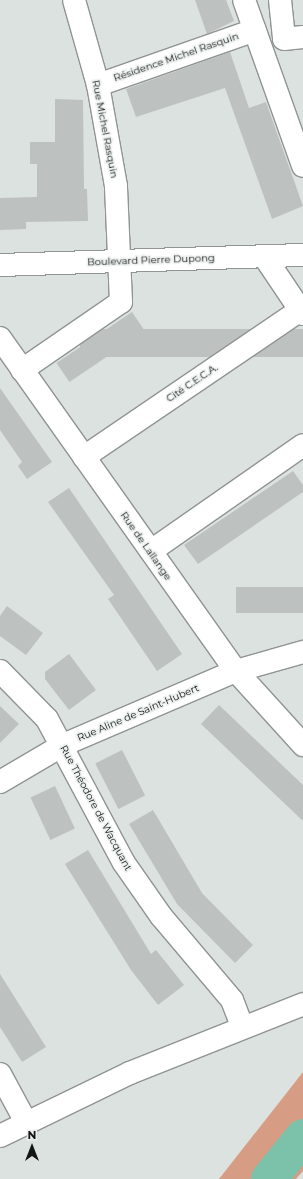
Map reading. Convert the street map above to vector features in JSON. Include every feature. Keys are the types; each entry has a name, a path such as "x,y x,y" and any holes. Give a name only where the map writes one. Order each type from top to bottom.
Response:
{"street":[{"name":"Rue Michel Rasquin","path":"22,370 121,302 116,186 98,85 74,0"},
{"path":"244,0 303,166"},
{"path":"280,0 284,39 303,37"},
{"name":"Résidence Michel Rasquin","path":"98,85 255,30"},
{"name":"Boulevard Pierre Dupong","path":"0,265 303,255"},
{"name":"Cité C.E.C.A.","path":"84,457 302,312 264,256"},
{"name":"Rue de Lallange","path":"0,338 236,672 303,745"},
{"path":"151,551 303,445"},
{"name":"Rue Aline de Saint-Hubert","path":"0,782 63,745 236,672 303,652"},
{"name":"Rue Théodore de Wacquant","path":"0,671 47,719 63,745 124,863 161,916 232,1000 242,1026"},
{"path":"0,1136 26,1122 130,1073 242,1026 303,1004"},
{"path":"0,1074 26,1122"}],"shaded area":[{"path":"303,1072 303,1171 296,1179 219,1179"}],"building":[{"path":"195,0 226,0 234,21 207,34"},
{"path":"230,52 249,108 266,102 303,206 272,219 225,88 136,117 126,89"},
{"path":"55,99 83,100 84,189 87,189 88,221 26,222 26,229 0,230 0,198 37,197 37,164 30,164 30,142 55,142"},
{"path":"132,312 145,331 69,382 57,363"},
{"path":"80,329 303,329 303,357 80,357"},
{"path":"0,388 52,462 27,479 18,466 22,462 0,430"},
{"path":"293,471 303,485 303,492 198,564 184,545"},
{"path":"69,488 182,654 157,671 108,599 114,595 48,502"},
{"path":"236,587 303,587 303,613 236,613"},
{"path":"7,606 43,633 26,655 0,636 0,616"},
{"path":"69,654 96,690 69,710 45,679 45,672"},
{"path":"219,705 303,785 303,821 201,724"},
{"path":"0,706 19,724 0,743"},
{"path":"122,750 145,795 118,809 95,764"},
{"path":"55,786 75,829 50,840 31,797"},
{"path":"153,810 202,893 253,945 235,963 177,904 129,824"},
{"path":"88,850 151,954 156,950 184,985 158,1005 131,970 65,864"},
{"path":"0,974 46,1047 22,1062 0,1027"}],"waterway":[{"path":"269,1179 303,1137"}]}
